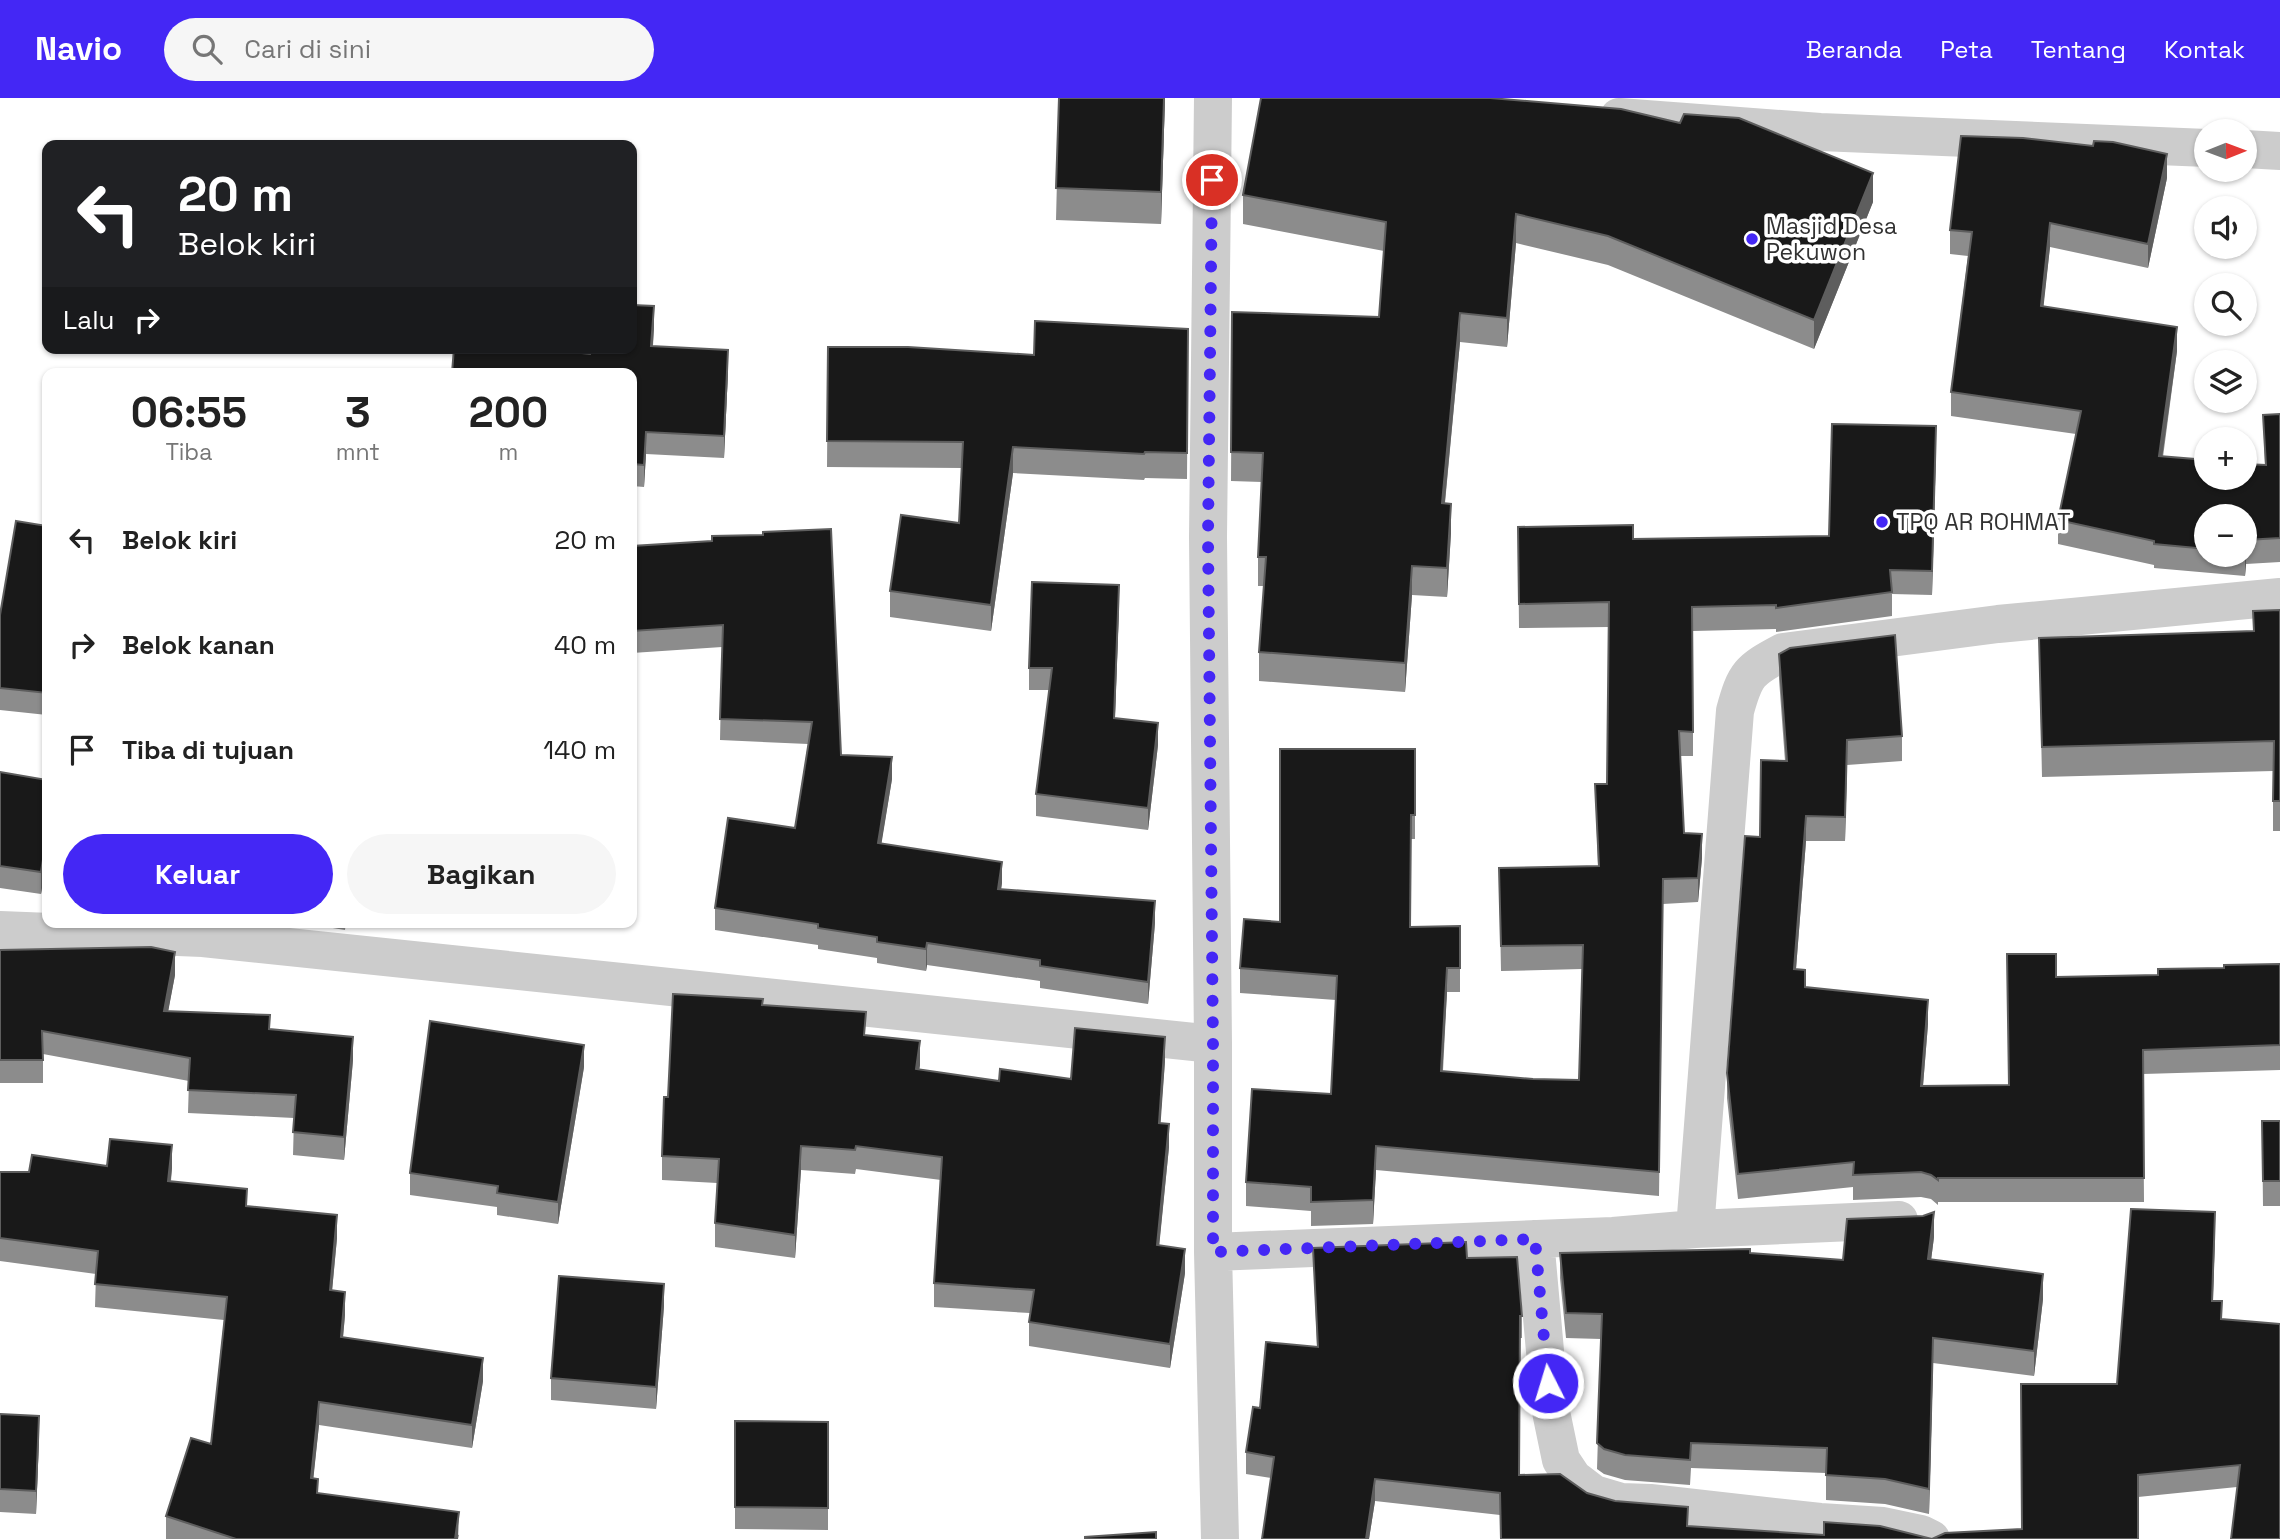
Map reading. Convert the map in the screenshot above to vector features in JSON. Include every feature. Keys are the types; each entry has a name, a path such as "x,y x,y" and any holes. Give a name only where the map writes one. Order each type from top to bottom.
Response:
{"street":[{"path":"1213,98 1208,537 1213,1252 1220,1539"},
{"path":"1591,114 1820,115 2194,147"},
{"path":"2258,150 2280,151"},
{"path":"1695,1229 1735,711 1742,684 1756,666 1783,652 1998,624 2280,597"},
{"path":"0,930 203,938 1213,1044"},
{"path":"1213,1252 1922,1219"},
{"path":"1535,1239 1550,1407 1561,1460 1573,1478 1594,1494 1622,1502 1882,1526 1921,1534 1931,1539"}],"building":[{"path":"1059,98 1164,98 1161,192 1056,188"},
{"path":"1261,98 1490,98 1621,109 1680,123 1684,114 1739,118 1873,173 1814,320 1608,236 1516,214 1507,318 1460,313 1442,503 1451,504 1447,568 1412,566 1405,663 1259,652 1266,557 1258,557 1263,453 1231,452 1232,312 1379,317 1386,222 1243,195"},
{"path":"1961,136 2023,138 2093,146 2094,141 2113,142 2167,154 2148,244 2050,223 2041,306 2177,327 2159,456 2194,459 2194,490 2257,490 2257,465 2266,465 2263,415 2280,414 2280,538 2257,539 2257,504 2194,504 2194,548 2154,544 2154,541 2058,520 2081,411 1951,392 1972,232 1950,230"},
{"path":"637,305 654,306 651,346 728,350 724,436 646,432 644,465 637,464 637,368 452,368 454,354 637,354"},
{"path":"1035,321 1188,329 1187,453 1144,454 1013,447 991,605 890,591 901,515 959,523 963,442 827,441 828,347 908,347 1034,355"},
{"path":"1832,424 1936,426 1932,571 1890,570 1892,592 1776,608 1776,605 1692,607 1693,732 1679,731 1684,833 1702,834 1698,878 1663,879 1659,1172 1376,1146 1373,1200 1311,1202 1311,1187 1246,1182 1252,1089 1331,1094 1337,976 1240,968 1244,919 1280,922 1280,749 1415,749 1415,815 1411,815 1410,927 1460,926 1460,968 1447,968 1441,1071 1579,1080 1583,945 1501,946 1499,868 1599,866 1595,784 1607,784 1609,602 1519,604 1518,527 1633,525 1633,539 1829,536"},
{"path":"16,521 42,525 42,692 0,688 0,615"},
{"path":"831,529 841,755 892,757 878,843 1002,862 998,889 1155,901 1148,982 1040,966 1040,960 927,943 926,949 877,942 877,937 818,928 818,924 715,908 728,818 795,828 812,722 720,719 723,625 637,631 637,546 712,541 712,536 763,535 763,532"},
{"path":"1032,582 1119,585 1114,718 1158,723 1148,808 1036,794 1052,668 1029,668"},
{"path":"2280,610 2280,801 2273,801 2274,741 2042,747 2039,638 2254,631 2253,611"},
{"path":"1895,635 1902,736 1847,740 1845,817 1806,816 1794,969 1805,970 1805,987 1928,1000 1921,1086 2009,1085 2007,954 2056,954 2056,977 2158,975 2158,969 2280,964 2280,1045 2143,1050 2144,1178 1938,1180 1921,1172 1853,1175 1854,1162 1738,1174 1727,1073 1745,836 1760,837 1761,760 1787,761 1779,654 1790,648"},
{"path":"0,772 42,779 41,872 0,866"},
{"path":"151,947 175,952 164,1011 270,1015 269,1029 353,1037 344,1137 293,1132 296,1095 188,1090 190,1058 42,1031 43,1060 0,1060 0,950"},
{"path":"673,994 763,999 762,1005 866,1012 864,1035 920,1041 916,1069 999,1081 1000,1069 1071,1079 1075,1028 1165,1037 1159,1123 1169,1124 1157,1245 1185,1249 1170,1344 1029,1322 1034,1290 934,1283 942,1157 856,1146 855,1150 801,1146 795,1235 715,1223 719,1159 662,1156"},
{"path":"430,1021 584,1045 558,1202 497,1193 498,1186 410,1173"},
{"path":"2262,1121 2280,1121 2280,1181 2263,1181"},
{"path":"110,1139 172,1145 168,1181 247,1189 246,1206 337,1215 330,1290 345,1292 341,1337 483,1358 472,1425 319,1402 311,1478 318,1479 317,1493 459,1512 455,1539 236,1539 166,1516 191,1438 211,1444 227,1297 95,1284 98,1251 0,1238 0,1172 29,1172 32,1155 107,1166"},
{"path":"2131,1209 2215,1212 2212,1301 2222,1301 2221,1319 2280,1324 2280,1539 2231,1539 2240,1465 2138,1475 2138,1539 1932,1539 1945,1533 2022,1529 2021,1384 2117,1384"},
{"path":"1934,1212 1928,1259 2043,1274 2034,1351 1933,1338 1929,1489 1885,1479 1826,1475 1827,1448 1691,1443 1690,1460 1625,1455 1604,1449 1597,1443 1602,1314 1566,1313 1560,1253 1750,1249 1750,1253 1843,1260 1847,1219 1923,1216"},
{"path":"1466,1242 1467,1258 1517,1257 1522,1316 1519,1475 1560,1474 1587,1493 1615,1501 1688,1507 1687,1526 1824,1535 1824,1522 1880,1526 1932,1539 1501,1539 1500,1493 1375,1479 1366,1539 1262,1539 1274,1457 1246,1452 1253,1407 1260,1408 1266,1342 1318,1347 1313,1248"},
{"path":"559,1276 664,1284 656,1387 551,1378"},
{"path":"0,1414 39,1416 36,1491 0,1489"},
{"path":"735,1421 828,1422 828,1508 735,1507"},
{"path":"1156,1532 1156,1539 1085,1539 1085,1537"}],"place":[{"name":"Masjid Desa Pekuwon","path":"1752,239"},
{"name":"TPQ AR ROHMAT","path":"1882,522"}],"route":[{"path":"1212,180 1208,537 1213,1252 1535,1239 1548,1383"}]}
